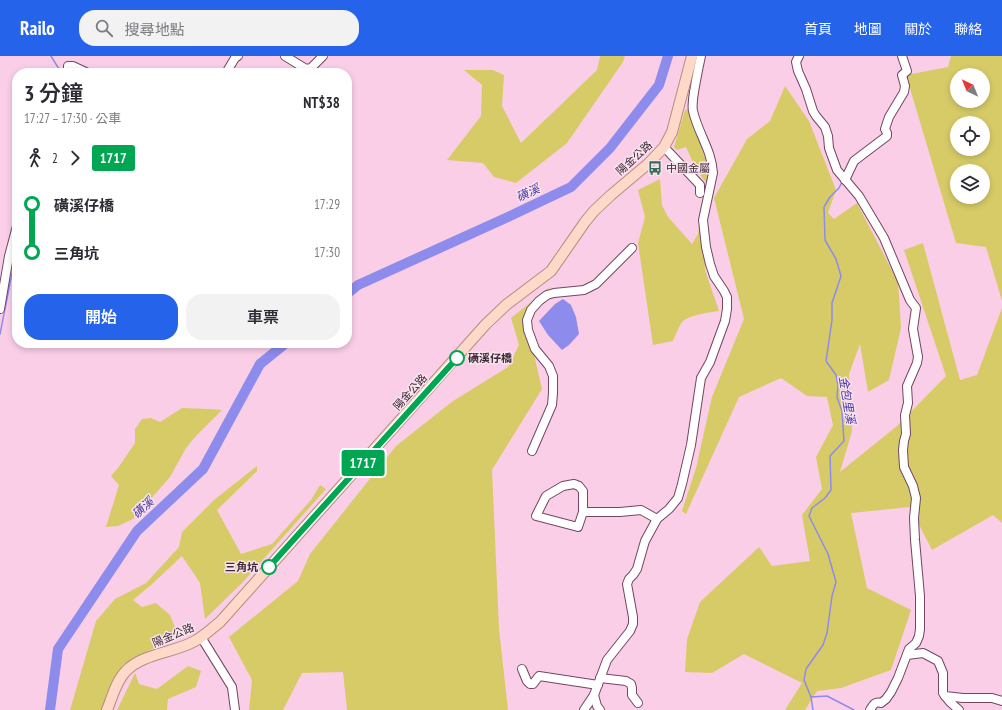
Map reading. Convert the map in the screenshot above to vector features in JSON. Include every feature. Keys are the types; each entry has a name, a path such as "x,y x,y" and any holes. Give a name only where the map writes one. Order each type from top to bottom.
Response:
{"main road":[{"name":"陽金公路","path":"107,710 119,681 134,663 193,642 209,632 225,616 486,324 506,305 551,271 594,211 649,163 664,147 672,132 692,56"}],"street":[{"path":"229,68 238,56"},
{"path":"285,56 304,68"},
{"path":"311,68 323,56"},
{"path":"584,710 594,695 607,660 630,631 633,624 633,617 626,584 637,569 645,540 657,519 678,498 691,445 702,378 710,362 725,321 727,310 727,297 714,276 710,264 703,226 713,173 711,159 692,109 694,87 701,56"},
{"path":"799,56 796,62 798,71 813,111 825,127 828,136 829,148 837,170 862,200 884,238 910,300 916,308 913,329 918,357 907,386 908,403 905,414 906,434 903,450 904,467 913,486 916,498 914,518 920,596 920,629 916,643 909,649 898,678 886,699 881,703 875,702 870,710"},
{"path":"843,178 854,162 887,136 886,131 889,117 904,92 905,86 902,75 907,71 902,56"},
{"path":"68,68 68,66 77,68"},
{"path":"664,147 700,185 700,193"},
{"path":"0,309 12,245"},
{"path":"532,451 552,405 553,376 549,366 535,349 528,330 527,320 531,310 547,295 584,290 596,284 632,248"},
{"path":"574,484 579,486 583,492 584,512 578,527 536,516 546,496 563,486 574,484"},
{"path":"584,512 620,512 641,510 657,519"},
{"path":"201,636 232,687 235,710"},
{"path":"907,655 923,653 938,661 944,673 943,693 959,710"},
{"path":"522,670 530,684 533,684 539,676 599,682 626,681 631,684 632,695 638,703"},
{"path":"594,695 597,706 600,710"},
{"path":"945,696 963,698 992,698 1002,701"}],"shaded area":[{"path":"600,56 625,56 623,62 567,143 516,183 494,177 483,163 447,160 481,116 482,85 464,70 493,70 504,75 502,106 521,143 597,70"},
{"path":"951,56 1002,56 1002,301 986,247 956,243 906,75 948,67"},
{"path":"785,86 809,121 836,190 828,213 834,219 857,203 898,282 901,328 889,380 868,392 860,344 849,374 852,431 840,472 897,426 946,376 904,250 923,243 960,380 977,375 1002,308 1002,523 993,515 932,550 910,507 851,513 867,588 911,610 891,670 841,688 817,691 805,710 785,710 802,683 744,654 712,673 685,672 687,639 700,602 759,547 772,566 810,561 802,515 822,489 816,457 833,425 827,397 807,396 781,378 739,397 686,514 682,511 696,468 712,397 744,319 714,198 747,139 770,121"},
{"path":"689,109 704,156 711,166 704,238 705,270 719,311 700,314 686,319 680,325 673,341 653,345 638,243 645,217 638,190 660,179 662,205 668,217 692,244 698,234 702,201 707,184 696,169 686,147 677,150 674,147 685,110"},
{"path":"551,286 525,316 542,389 492,470 499,629 508,710 347,710 343,672 302,673 283,710 249,710 252,680 229,637 298,581 310,554 396,446 453,401 508,367 519,345 511,318"},
{"path":"563,299 571,305 576,317 579,334 562,350 548,335 539,321 555,304"},
{"path":"182,408 222,410 186,448 170,477 133,519 118,526 106,527 119,485 111,476 135,443 135,429 142,419 151,418 160,422"},
{"path":"257,466 257,471 217,510 241,554 272,544 311,500 320,485 326,489 243,582 205,619 200,583 182,556 133,600 142,607 156,603 170,615 178,635 123,665 101,710 70,710 96,621 115,599 146,583 179,547 182,532 214,500"},
{"path":"188,666 201,671 196,687 168,699 167,710 117,710 135,673 139,684 157,689"}],"waterway":[{"path":"51,56 58,68"},
{"name":"磺溪","path":"352,290 358,285 571,187 610,148 659,85 668,56"},
{"name":"金包里溪","path":"813,710 811,697 804,680 806,669 823,645 827,633 832,596 836,582 828,554 809,516 812,508 825,498 831,490 830,456 844,441 842,411 837,397 838,385 836,375 826,361 832,320 832,303 841,276 836,259 825,240 824,207 842,182"},
{"path":"0,334 12,273"},
{"name":"磺溪","path":"50,710 58,649 137,531 203,469 260,364 280,348"},
{"path":"811,697 827,696 854,710"}],"bus line":[{"name":"1717","path":"269,567 457,358"}],"place":[{"name":"中國金屬","path":"655,168"},
{"name":"磺溪仔橋","path":"457,358"},
{"name":"三角坑","path":"269,567"}]}
